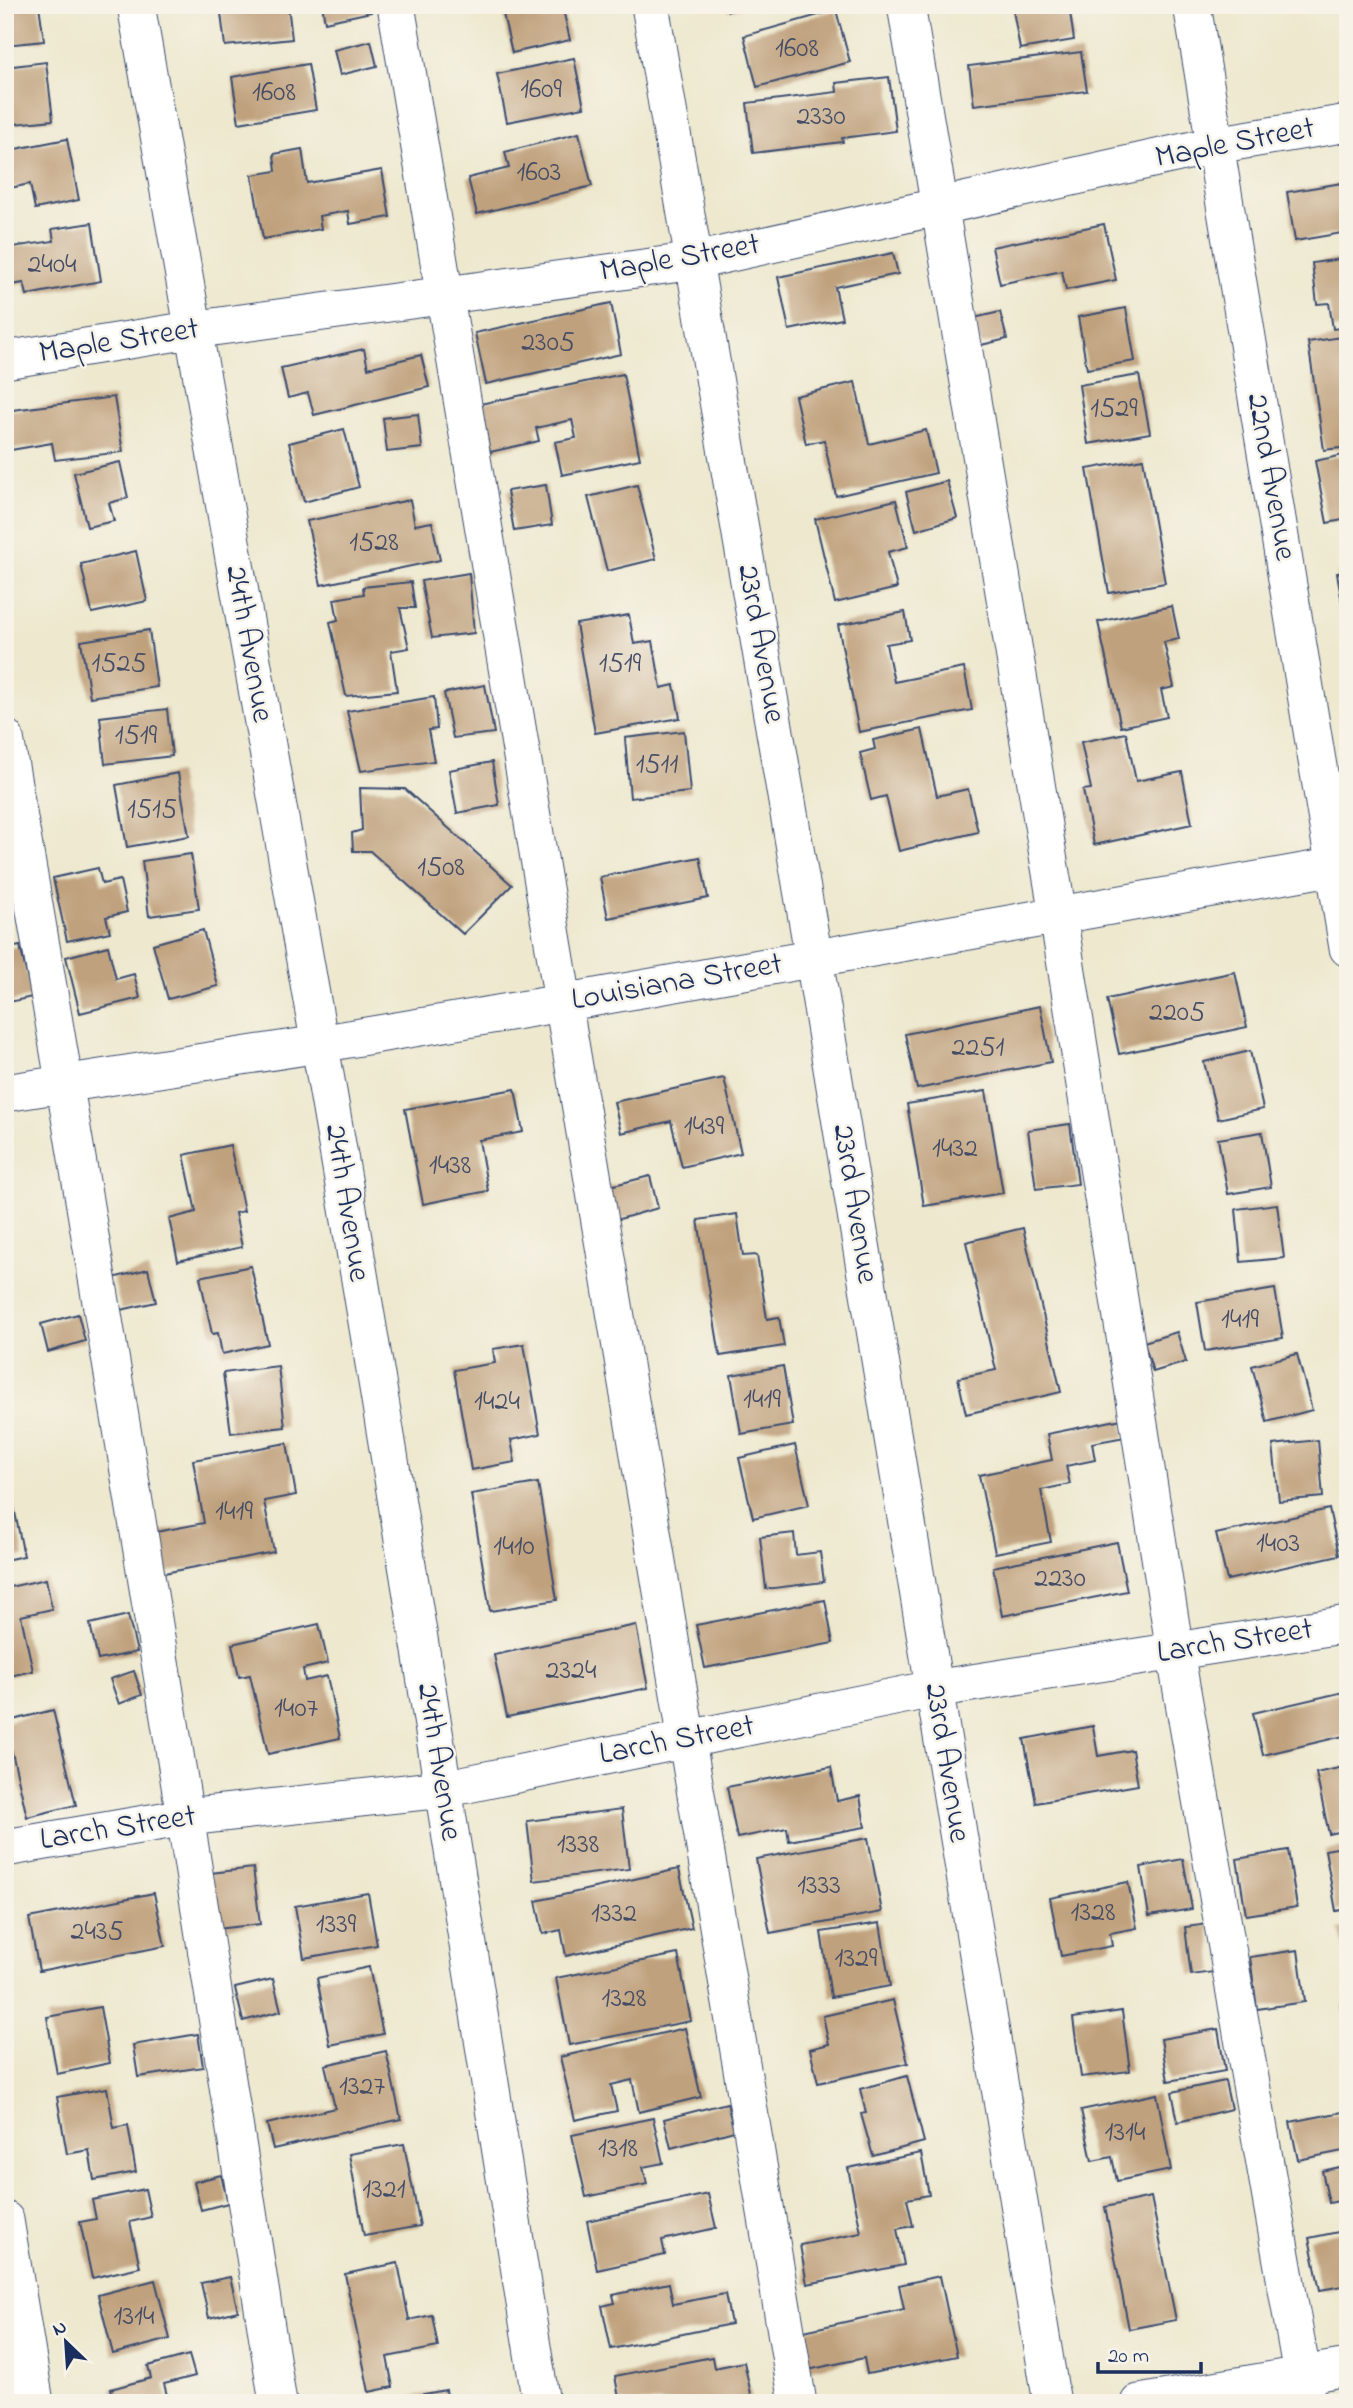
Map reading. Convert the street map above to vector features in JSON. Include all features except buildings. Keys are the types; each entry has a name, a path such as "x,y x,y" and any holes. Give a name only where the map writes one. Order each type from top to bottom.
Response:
{"street":[{"name":"24th Avenue","path":"136,5 191,330 319,1044 443,1789 541,2403"},
{"path":"396,5 798,2403"},
{"name":"23rd Avenue","path":"650,5 814,959 1052,2403"},
{"path":"906,5 1058,915 1175,1651 1304,2389"},
{"name":"22nd Avenue","path":"1192,5 1341,865 1348,948"},
{"name":"Maple Street","path":"5,360 191,330 695,261 1215,145 1348,123"},
{"path":"5,738 66,1084 186,1817 278,2403"},
{"name":"Louisiana Street","path":"5,1093 562,1003 1341,865"},
{"name":"Larch Street","path":"5,1848 186,1817 443,1789 933,1689 1348,1624"},
{"path":"5,2220 35,2403"},
{"path":"1139,2403 1304,2389 1348,2367"}]}
